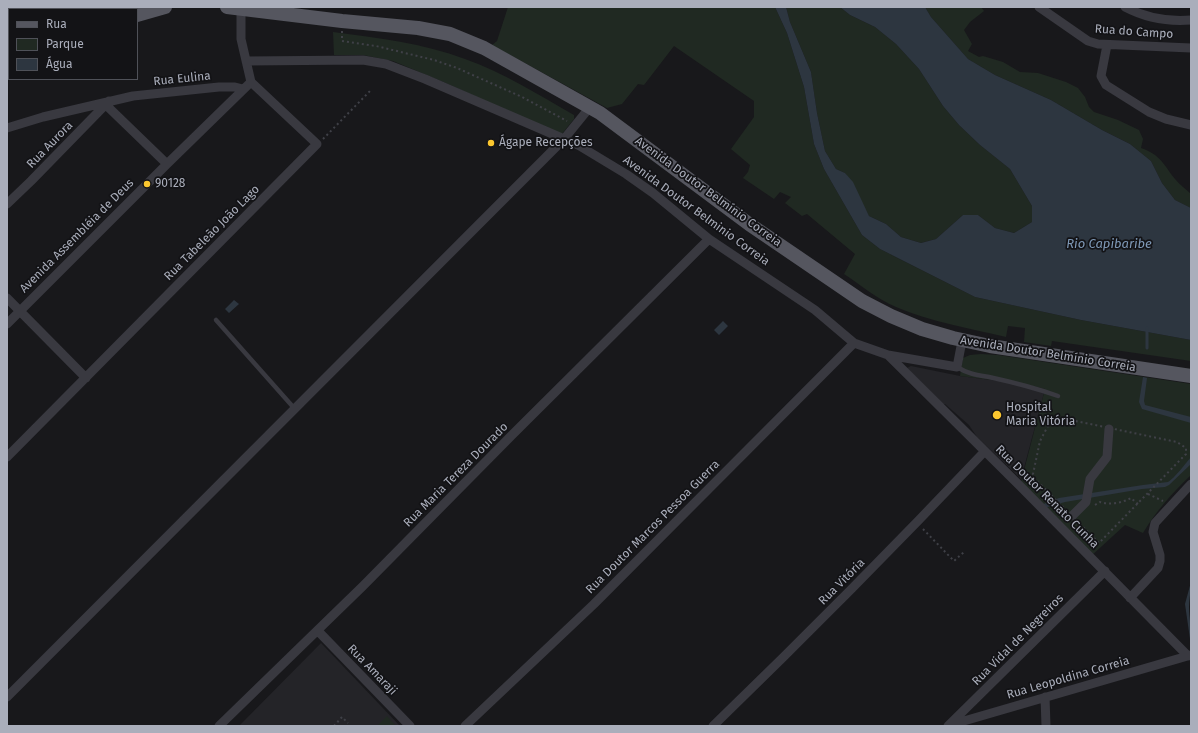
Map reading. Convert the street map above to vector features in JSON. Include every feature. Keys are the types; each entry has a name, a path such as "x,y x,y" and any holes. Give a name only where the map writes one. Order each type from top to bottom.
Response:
{"main road":[{"path":"138,15 165,7"},
{"name":"Avenida Doutor Belmínio Correia","path":"234,8 342,21 418,28 450,34 484,48 590,107 749,224 862,301 891,316 922,329 962,341 1191,376"}],"street":[{"name":"Rua do Campo","path":"1039,7 1088,41 1107,45 1191,48"},
{"path":"1125,7 1139,14 1150,17 1168,20 1191,20"},
{"path":"234,8 251,82 317,144"},
{"path":"1107,45 1102,76 1103,81 1106,84 1149,112 1166,120 1191,125"},
{"name":"Avenida Doutor Belminio Correia","path":"246,61 363,60 386,64 578,145 626,174 653,193 709,239 815,310 854,343 888,355 957,367"},
{"name":"Avenida Assembléia de Deus","path":"7,324 251,82"},
{"name":"Rua Eulina","path":"7,128 43,117 133,96 219,87 235,87 243,89"},
{"path":"107,103 167,164"},
{"name":"Rua Aurora","path":"7,204 107,103"},
{"path":"7,697 564,139 590,107"},
{"name":"Rua Tabeleão João Lago","path":"7,457 317,144"},
{"name":"Rua Maria Tereza Dourado","path":"219,726 318,631 709,239"},
{"path":"7,298 86,378"},
{"path":"957,367 962,341"},
{"name":"Rua Doutor Marcos Pessoa Guerra","path":"465,726 594,604 854,343"},
{"name":"Rua Doutor Renato Cunha","path":"888,355 1130,598 1190,655"},
{"path":"1062,529 1088,504 1087,492 1090,479 1107,457 1109,429"},
{"name":"Rua Vitória","path":"713,726 790,652 985,452"},
{"path":"1130,598 1158,568 1160,555 1153,532 1153,527 1158,518 1191,484"},
{"name":"Rua Vidal de Negreiros","path":"954,724 1104,571"},
{"name":"Rua Amaraji","path":"318,631 410,726"},
{"name":"Rua Leopoldina Correia","path":"954,724 1190,655"},
{"path":"1045,697 1046,726"}],"lane":[{"path":"216,320 294,408"},
{"path":"957,367 966,373 989,377 1058,396"}],"path":[{"path":"342,21 342,41 434,60 457,68 522,97 576,126"},
{"path":"317,144 372,90"},
{"path":"1060,418 1109,429 1177,442 1186,448 1186,454 1100,543 1075,517 1034,479 1033,474 1040,441 1049,424 1060,418"},
{"path":"1148,494 1171,505"},
{"path":"1088,504 1095,505 1100,502 1105,504 1123,502 1131,498 1138,504"},
{"path":"917,523 954,561 964,552"},
{"path":"334,726 342,717 348,722"}],"shaded area":[{"name":"Hospital Maria Vitória","path":"911,366 960,376 1024,384 1045,389 1021,479 977,437 969,425 945,404 943,404 907,368"},
{"path":"321,643 400,726 239,726"}],"green space":[{"path":"508,7 775,7 787,33 804,87 814,144 824,169 862,235 880,249 975,297 1081,320 1191,340 1191,361 1052,341 1051,346 1024,342 1025,328 1008,326 1006,337 936,321 889,304 844,274 855,254 807,214 802,216 785,203 791,197 780,192 774,199 743,178 748,172 750,165 731,149 754,117 754,101 674,46 644,85 638,84 622,104 607,108 492,45 497,41"},
{"path":"786,7 840,7 850,15 875,27 896,44 919,69 943,106 959,125 980,145 1010,169 1032,206 1032,222 1014,233 995,228 978,215 963,215 936,239 921,243 901,237 886,224 869,216 845,173 836,169 825,151 817,113 811,72 790,22"},
{"path":"925,7 981,7 984,11 970,22 964,30 972,44 968,51 979,57 983,56 1003,62 1020,72 1038,73 1066,82 1078,88 1085,97 1089,107 1094,112 1118,120 1139,130 1143,139 1141,148 1157,157 1177,181 1191,194 1191,208 1175,200 1162,183 1151,161 1130,144 1102,130 1051,100 995,75 968,59 931,17"},
{"path":"333,32 417,45 449,53 494,71 521,85 574,115 574,119 561,135 393,61 363,55 334,55"},
{"path":"970,355 998,355 1191,384 1191,475 1165,502 1143,533 1125,525 1090,557 1020,486 1045,389 1024,384 960,376 963,358"},
{"path":"387,716 396,726 377,726"}],"water":[{"name":"Rio Capibaribe","path":"775,7 786,7 790,22 811,72 817,113 825,151 836,169 845,173 853,182 869,216 886,224 901,237 921,243 936,239 963,215 978,215 995,228 1014,233 1032,222 1032,206 1010,169 980,145 959,125 943,106 919,69 896,44 875,27 850,15 840,7 925,7 931,17 968,59 995,75 1051,100 1102,130 1130,144 1151,161 1162,183 1175,200 1191,208 1191,340 1081,320 975,297 880,249 862,235 824,169 814,144 804,87 787,33"},
{"path":"234,300 239,304 229,313 225,309"},
{"path":"723,321 728,326 719,335 714,330"},
{"path":"1143,377 1147,378 1144,401 1145,405 1191,417 1191,423 1142,409 1139,402"},
{"path":"1191,457 1191,464 1165,487 1142,489 1065,502 1044,508 1041,505 1059,498 1168,482 1177,474"},
{"path":"1191,582 1189,607 1191,631 1190,639 1185,604"}],"waterway":[{"path":"1147,328 1147,348"}],"place":[{"name":"Ágape Recepções","path":"491,143"},
{"name":"90128","path":"147,184"},
{"name":"Hospital Maria Vitória","path":"997,415"}]}
